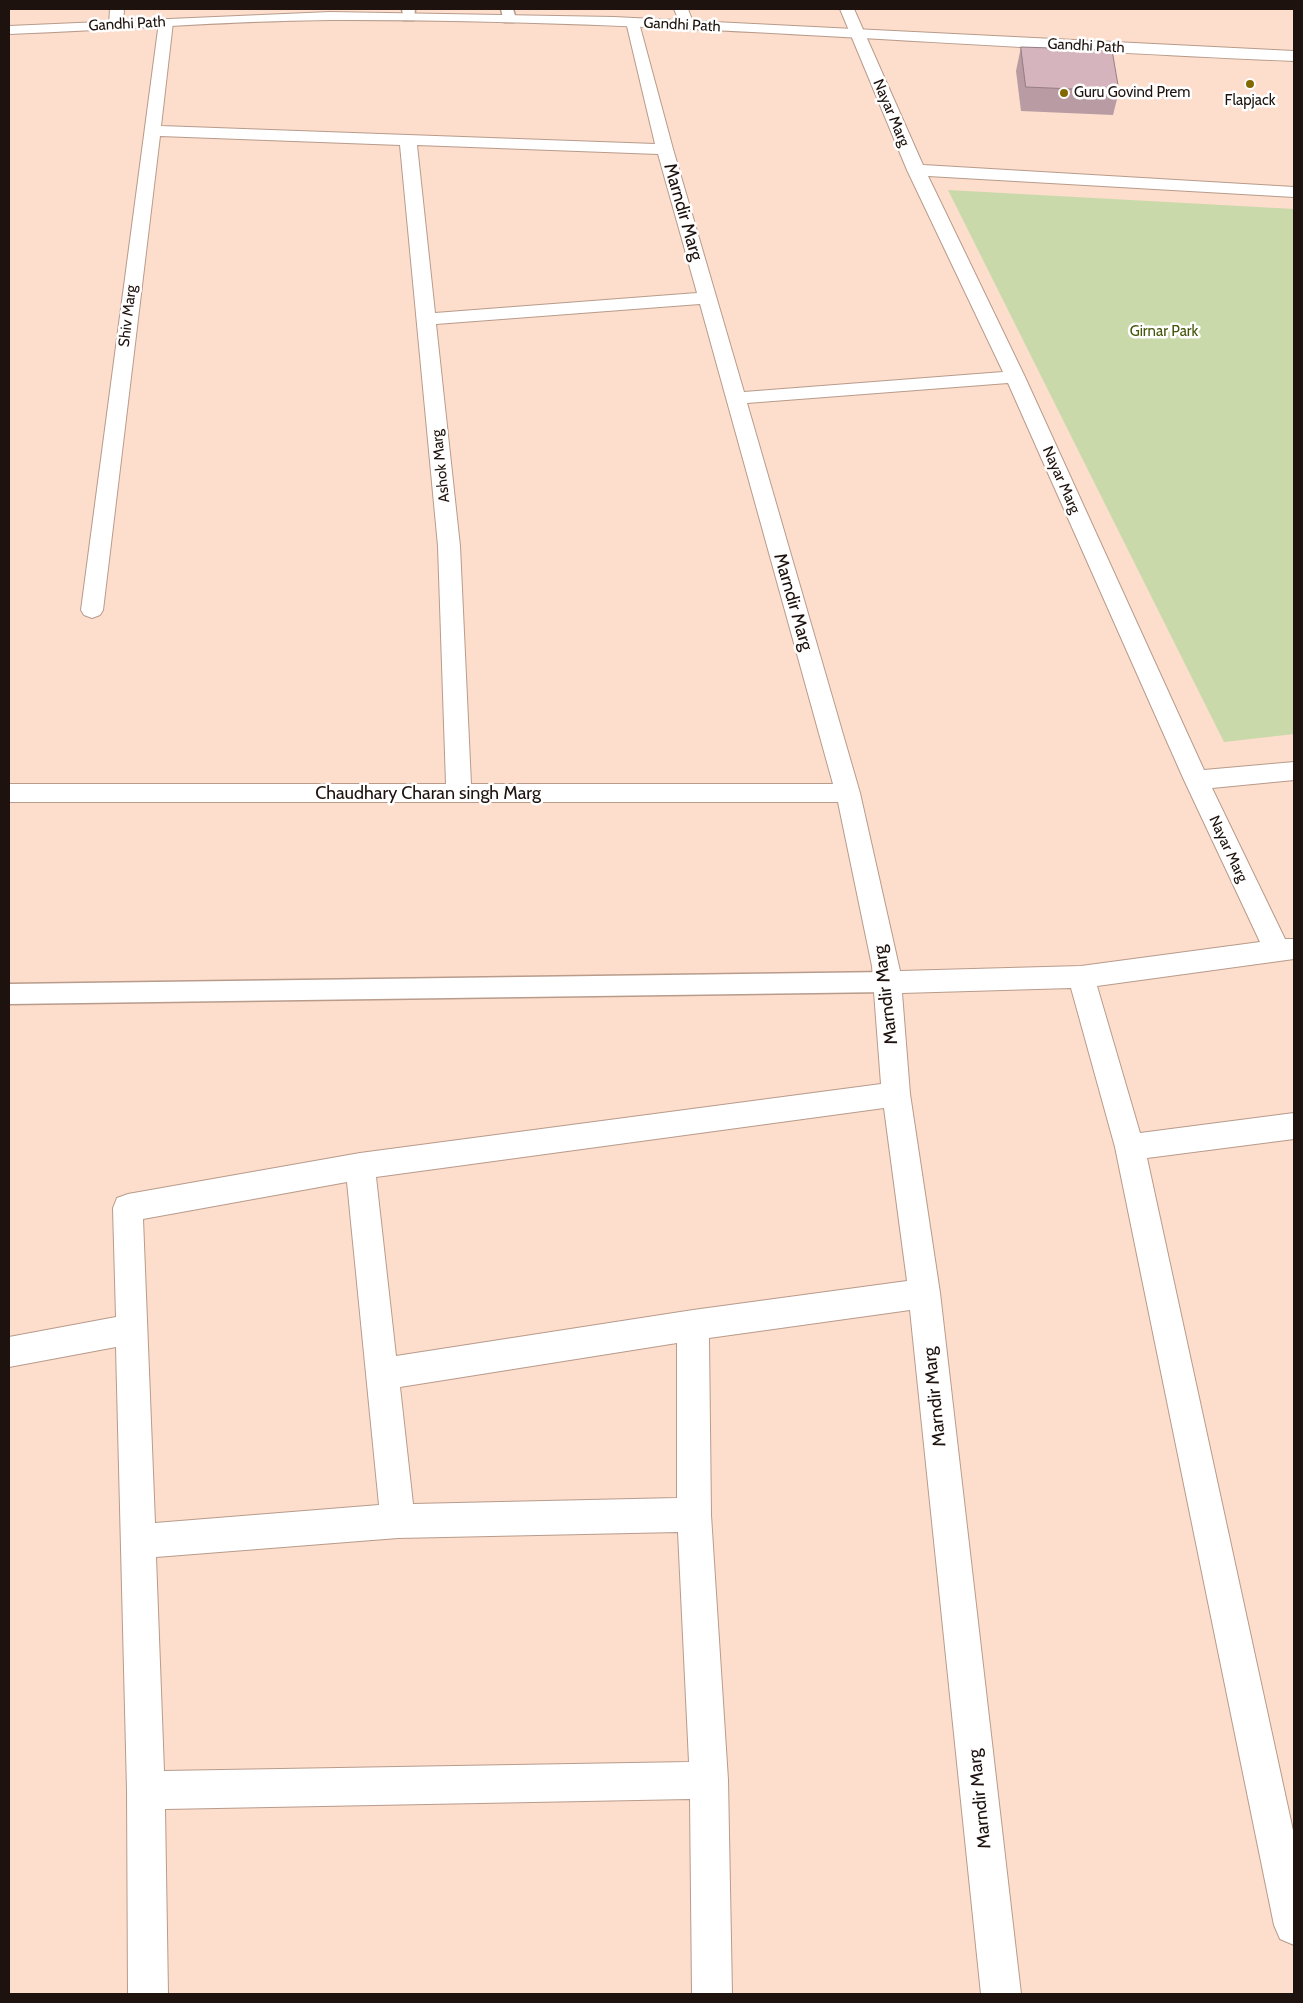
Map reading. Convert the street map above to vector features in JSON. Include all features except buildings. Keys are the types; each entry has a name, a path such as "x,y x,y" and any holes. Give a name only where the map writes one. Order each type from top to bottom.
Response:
{"street":[{"path":"116,24 117,9"},
{"path":"681,9 687,25"},
{"name":"Nayar Marg","path":"847,9 915,170 1015,377 1196,780 1285,950"},
{"name":"Gandhi Path","path":"9,30 330,13 508,14 1294,56"},
{"name":"Shiv Marg","path":"92,610 166,22"},
{"name":"Marndir Marg","path":"633,22 665,149 848,793 888,982 896,1094 924,1293 1001,1994"},
{"path":"151,132 665,149"},
{"name":"Ashok Marg","path":"408,140 448,546 459,794"},
{"path":"915,170 1294,192"},
{"path":"426,319 708,298"},
{"path":"736,398 1015,377"},
{"path":"1196,780 1294,771"},
{"name":"Chaudhary Charan singh Marg","path":"9,793 848,793"},
{"path":"888,982 1082,977 1285,950"},
{"path":"1082,977 1130,1147 1292,1904"},
{"path":"148,1994 146,1790 128,1208 360,1166 896,1094"},
{"path":"1130,1147 1294,1126"},
{"path":"360,1166 398,1521"},
{"path":"383,1374 693,1325 924,1293"},
{"path":"693,1325 694,1515 709,1780 712,1994"},
{"path":"9,1352 133,1329"},
{"path":"139,1541 398,1521 694,1515"},
{"path":"146,1790 709,1780"}],"lane":[{"path":"9,994 888,982"}],"green space":[{"name":"Girnar Park","path":"948,190 1294,209 1294,734 1224,742"}],"place":[{"name":"Flapjack","path":"1250,84"},
{"name":"Guru Govind Prem","path":"1064,93"}]}
